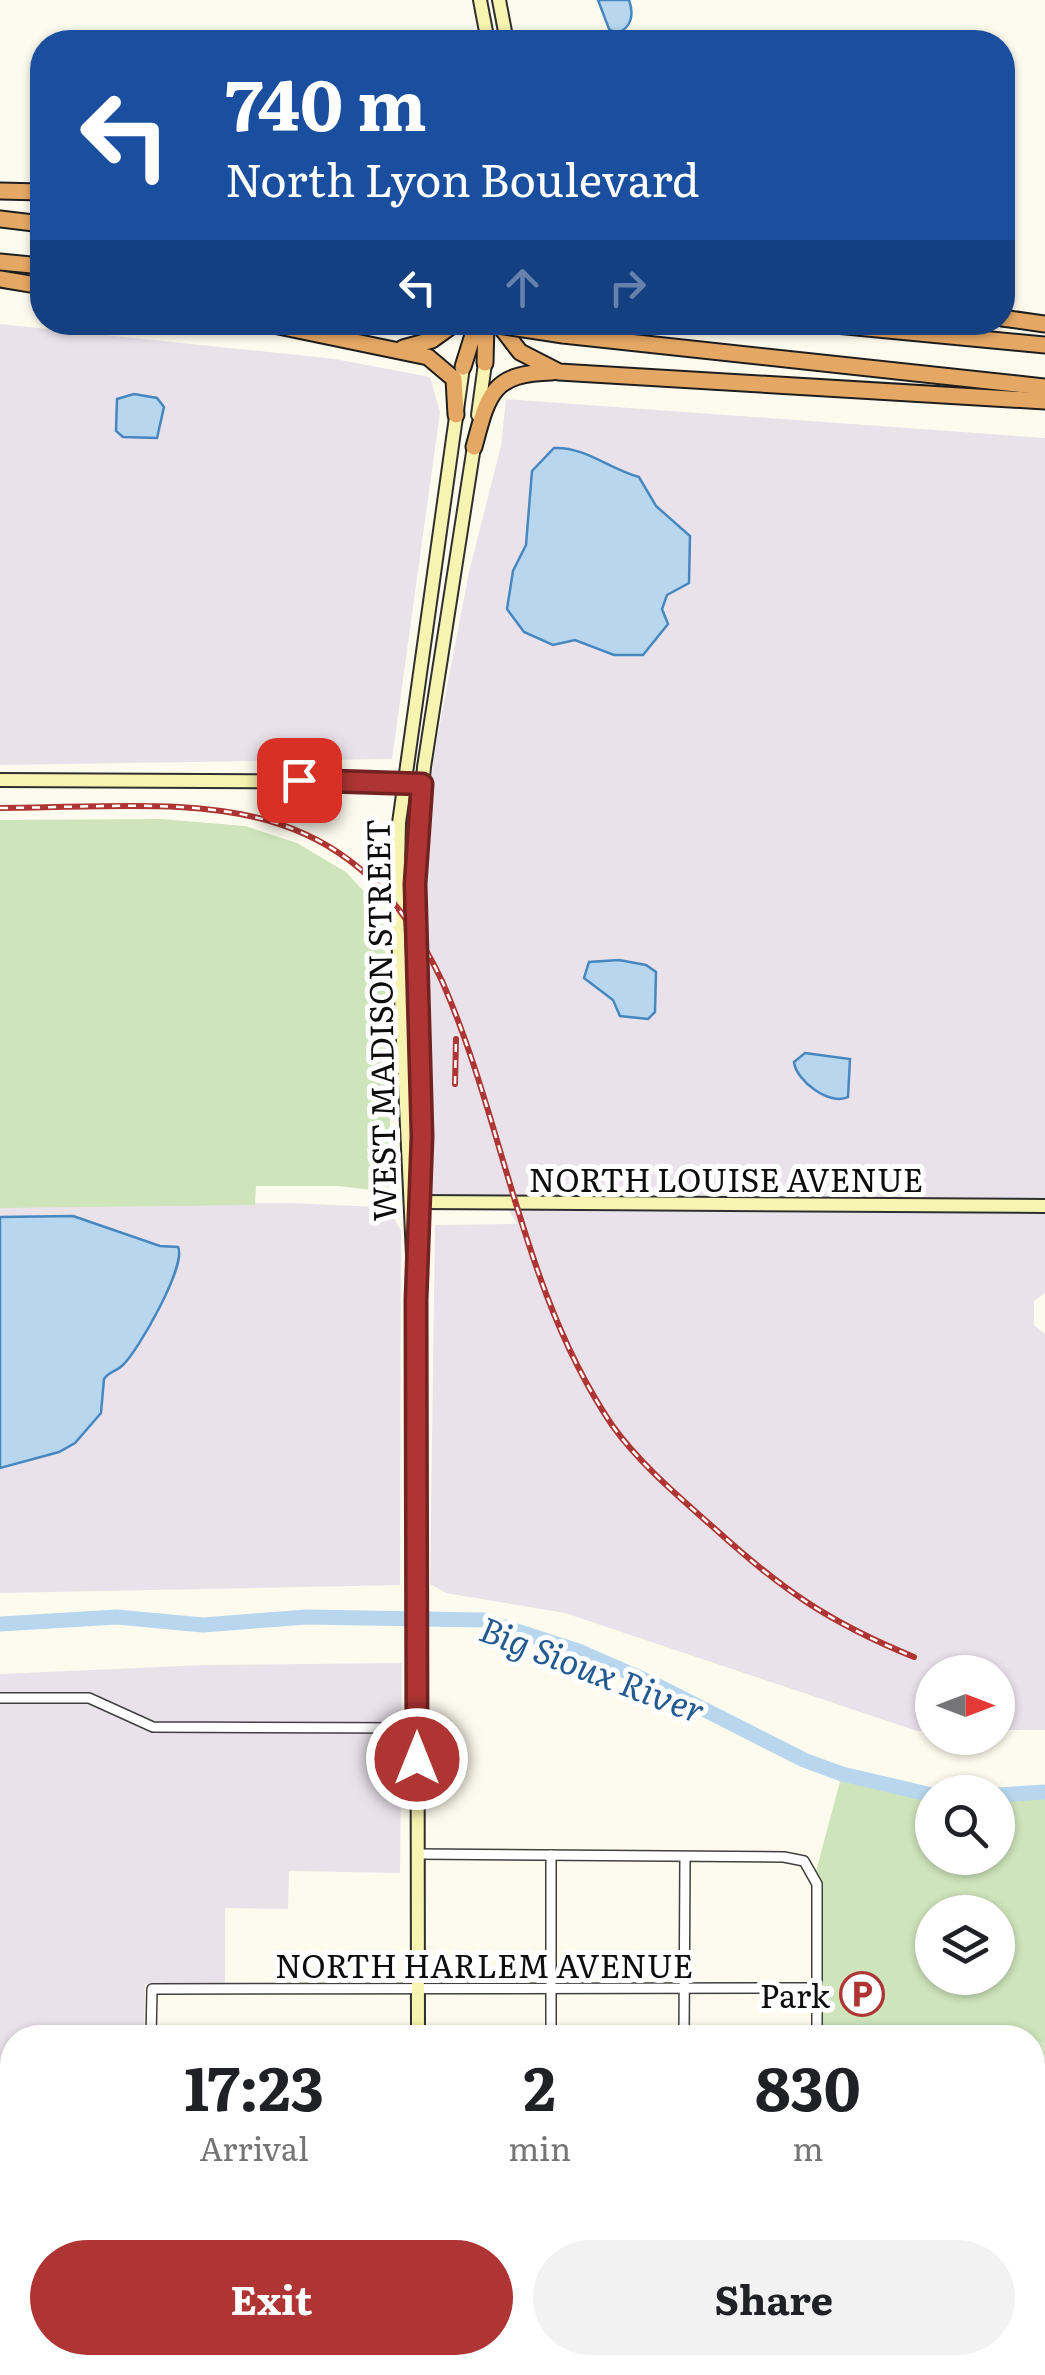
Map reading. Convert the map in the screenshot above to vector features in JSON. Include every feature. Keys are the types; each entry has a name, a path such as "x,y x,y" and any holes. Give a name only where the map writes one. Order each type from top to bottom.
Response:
{"highway":[{"path":"0,191 30,192"},
{"path":"0,219 30,223"},
{"path":"0,262 30,265"},
{"path":"0,280 30,284"},
{"path":"1015,320 1045,324"},
{"path":"327,335 428,356 447,370 456,388 456,415"},
{"path":"389,347 422,344 436,335"},
{"path":"463,367 471,335"},
{"path":"485,363 489,335"},
{"path":"503,335 530,360 560,372 1045,401"},
{"path":"563,335 1045,387"},
{"path":"935,335 1045,346"},
{"path":"474,447 488,399 499,384 527,373 586,372"}],"main road":[{"path":"480,0 486,30"},
{"path":"498,0 504,30"},
{"name":"WEST MADISON STREET","path":"415,1202 422,1065 415,924 422,784 485,363"},
{"name":"WEST MADISON STREET","path":"418,2025 415,1202 397,912 403,781 463,367"},
{"path":"0,780 422,784"},
{"name":"NORTH LOUISE AVENUE","path":"415,1202 1045,1206"}],"street":[{"path":"0,1698 89,1698 150,1726 417,1728"},
{"path":"416,1854 784,1857 811,1866 817,1884 817,2025"},
{"path":"551,1855 551,2025"},
{"path":"684,2025 685,1856"},
{"name":"NORTH HARLEM AVENUE","path":"151,2025 152,1989 817,1988"}],"shaded area":[{"path":"0,324 30,327 30,335 105,335 335,359 430,377 440,412 392,759 0,765"},
{"path":"506,399 1045,438 1045,1293 1034,1301 1034,1325 1045,1334 1045,1730 1015,1730 1015,1655 915,1655 915,1730 565,1613 446,1593 430,1584 435,1225 517,1224 501,1197 429,1196 421,920 433,760 469,572 501,446"},
{"path":"0,1203 290,1203 379,1207 390,1212 401,1230 400,1585 0,1593"},
{"path":"402,1663 400,1873 289,1871 288,1909 225,1908 225,1983 145,1984 144,2025 0,2025 0,1674 205,1665"}],"green space":[{"path":"161,819 245,826 297,843 346,872 383,912 391,1059 389,1192 338,1186 256,1186 255,1205 0,1208 0,820"},
{"path":"842,1774 915,1791 915,1875 1015,1875 1015,1794 1045,1792 1045,2025 816,2025 815,1875"}],"water":[{"path":"598,0 629,0 628,24 621,30 609,29"},
{"path":"134,394 157,398 164,407 157,438 123,437 116,431 117,399"},
{"path":"554,448 586,454 639,477 656,506 690,536 689,583 667,595 662,609 668,624 643,655 614,655 575,640 553,645 524,632 507,609 513,571 526,545 532,471"},
{"path":"619,960 646,965 656,972 655,1012 648,1019 620,1016 613,1000 584,978 589,962"},
{"path":"805,1053 850,1059 848,1097 832,1098 807,1084 794,1062"},
{"path":"73,1216 160,1246 178,1247 175,1271 160,1308 139,1343 123,1365 104,1379 101,1413 75,1443 59,1452 0,1468 0,1217"}],"waterway":[{"name":"Big Sioux River","path":"0,1624 117,1617 203,1625 306,1617 483,1620 581,1652 654,1684 804,1760 842,1774 915,1791"},
{"name":"Big Sioux River","path":"1015,1794 1045,1792"}],"railway":[{"path":"0,808 198,808 255,817 309,836 358,867 403,915 442,981 464,1036 556,1320 581,1374 612,1425 673,1491 784,1586 856,1631 914,1657"},
{"path":"455,1084 456,1039"}],"place":[{"name":"Park","path":"862,1994"}],"route":[{"path":"299,780 422,784 415,884 422,1065 422,1203 416,1300 417,1759"}]}
